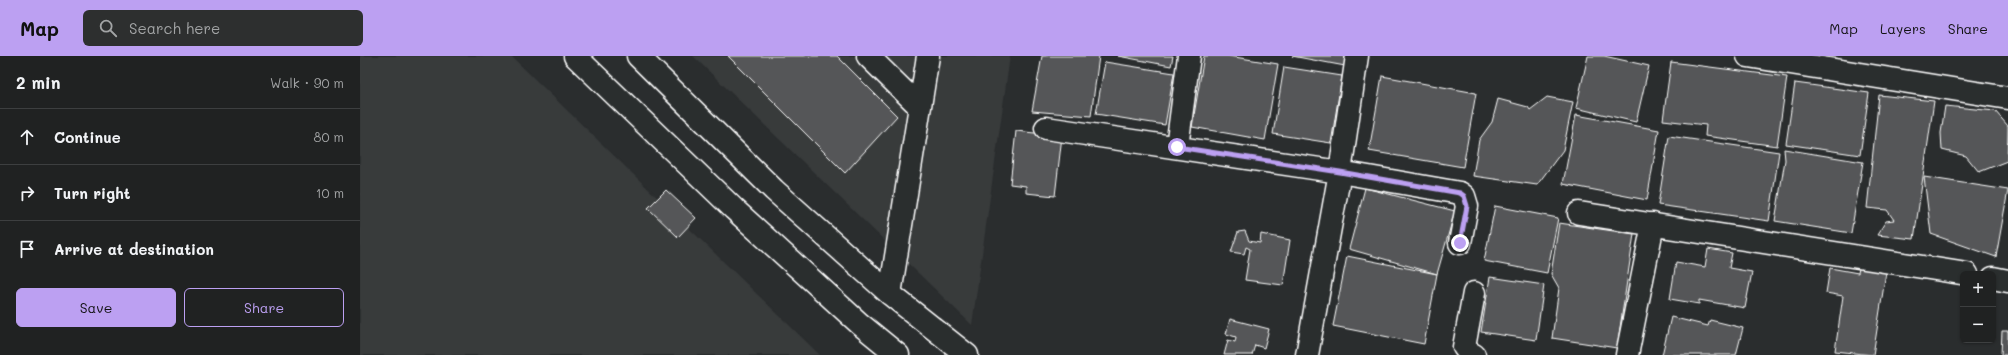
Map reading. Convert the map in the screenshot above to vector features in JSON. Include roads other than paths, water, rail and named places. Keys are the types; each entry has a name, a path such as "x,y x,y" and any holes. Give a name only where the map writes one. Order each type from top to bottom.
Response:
{"street":[{"path":"575,56 740,214 860,324 898,355"},
{"path":"638,56 774,190 890,294 928,326 967,355"},
{"path":"868,56 920,107"},
{"path":"890,294 928,56"},
{"path":"1177,147 1188,56"},
{"path":"1307,355 1340,172 1358,56"},
{"path":"1748,56 2008,98"},
{"path":"1046,128 1340,172 1460,193 1464,196 1467,206 1460,243"},
{"path":"1579,213 1960,273"},
{"path":"1627,355 1654,224"},
{"path":"1996,278 2008,280"},
{"path":"1474,293 1464,346 1466,351 1474,355"}]}
